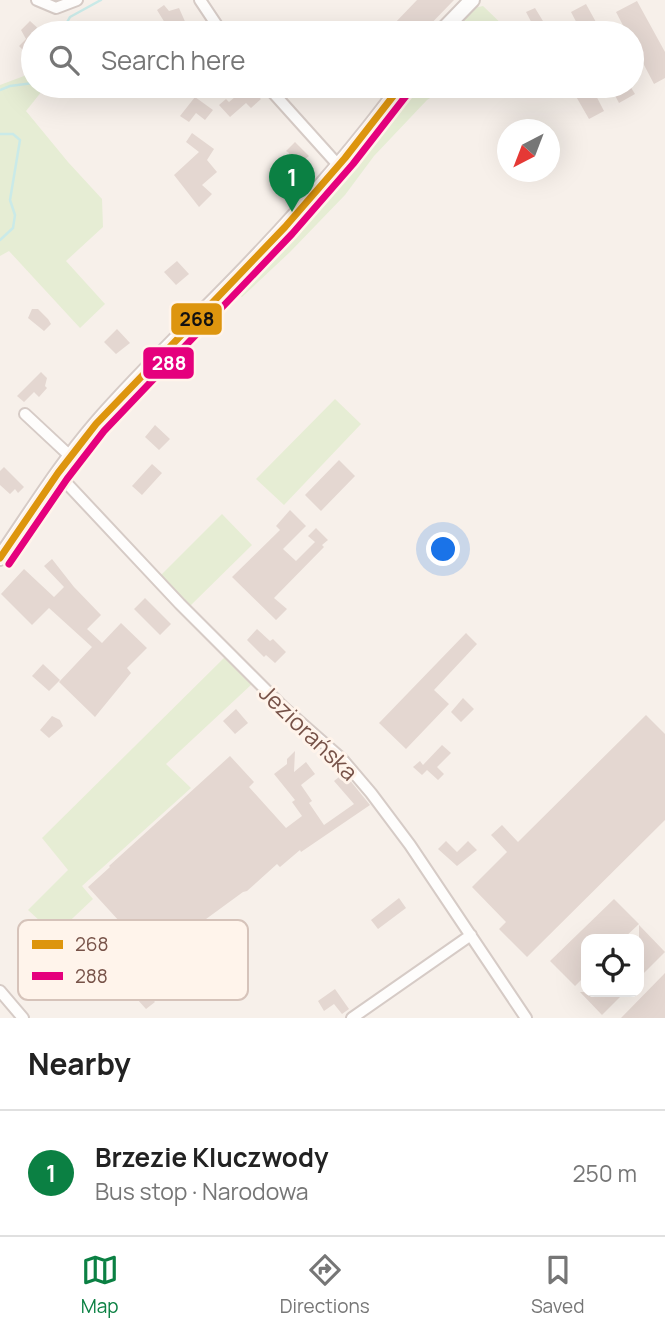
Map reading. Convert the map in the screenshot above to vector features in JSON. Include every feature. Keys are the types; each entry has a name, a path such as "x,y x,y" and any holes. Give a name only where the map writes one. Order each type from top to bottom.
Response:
{"street":[{"path":"37,0 56,8 77,0"},
{"path":"200,0 214,21"},
{"path":"452,21 472,0"},
{"path":"278,98 339,166"},
{"path":"0,558 70,456 144,372 245,269 339,166 392,98"},
{"path":"25,414 70,456"},
{"name":"Jeziorańska","path":"58,474 180,604 283,706 342,759 410,845 526,1018"},
{"path":"352,1018 471,935"},
{"path":"0,991 23,1018"}],"green space":[{"path":"483,6 499,21 463,21 474,8"},
{"path":"21,77 21,98 36,98 26,111 102,199 103,227 66,261 105,304 80,328 9,251 0,256 0,85"},
{"path":"409,98 430,98 374,156 345,195 290,252 242,297 232,291 387,117"},
{"path":"335,399 361,424 284,505 256,479"},
{"path":"222,514 252,545 190,606 159,577"},
{"path":"225,657 252,684 166,764 191,788 82,886 93,899 71,920 39,920 28,910 68,870 42,838"}],"building":[{"path":"417,0 454,0 434,21 397,21"},
{"path":"637,1 665,52 665,78 654,84 644,65 644,21 621,21 616,12"},
{"path":"586,4 595,21 576,21 571,12"},
{"path":"164,5 169,11 179,8 185,21 164,21 157,10"},
{"path":"535,8 543,21 531,21 526,12"},
{"path":"194,98 213,110 205,120 196,113 189,122 180,116"},
{"path":"234,98 261,99 251,108 246,103 230,117 219,105 226,99 229,102"},
{"path":"577,98 597,98 604,111 589,119"},
{"path":"192,133 214,149 207,160 217,172 202,185 212,194 199,207 174,175 199,152 186,142"},
{"path":"295,142 309,156 292,171 285,164 289,153 286,151"},
{"path":"177,261 189,274 176,285 164,272"},
{"path":"32,309 38,309 51,324 44,331 28,318"},
{"path":"117,329 130,343 116,354 104,342"},
{"path":"41,372 47,378 47,388 39,397 34,392 24,402 17,396"},
{"path":"155,425 170,439 159,450 145,437"},
{"path":"339,460 355,476 321,511 305,495"},
{"path":"152,464 162,473 142,495 132,486"},
{"path":"4,467 24,487 18,493 15,489 10,494 0,485 0,471"},
{"path":"290,510 306,526 283,549 296,561 315,542 308,536 316,528 328,540 274,598 287,609 276,620 232,577 280,530 276,526"},
{"path":"52,559 101,615 87,629 102,643 121,623 147,648 127,668 131,673 95,717 59,682 92,647 49,608 32,625 1,594 24,569 54,597 64,587 44,566"},
{"path":"145,598 171,624 160,635 134,609"},
{"path":"257,629 270,641 273,639 286,652 275,663 266,655 264,657 247,640"},
{"path":"466,633 477,644 434,690 449,704 406,749 379,723"},
{"path":"43,664 60,680 49,691 32,676"},
{"path":"463,698 474,709 461,722 451,712"},
{"path":"236,709 248,723 235,734 223,721"},
{"path":"646,715 665,734 665,820 527,957 499,929 506,922 472,887 507,852 491,835 502,825 518,842"},
{"path":"52,716 60,720 63,726 49,738 40,730"},
{"path":"442,745 451,753 437,767 444,774 438,780 427,770 422,775 413,767 420,761 423,765"},
{"path":"295,751 294,772 306,762 315,774 301,785 324,825 354,804 334,781 344,773 370,805 301,852 300,850 280,867 277,864 247,891 205,920 118,920 88,887 230,756 254,782 249,787 286,828 302,816 292,802 295,800 274,774 287,764 287,759"},
{"path":"446,841 457,852 468,841 477,850 457,866 438,849"},
{"path":"399,898 406,908 378,929 371,920"},
{"path":"614,899 639,924 628,934 581,934 581,980 575,986 550,961"},
{"path":"639,925 665,952 644,973 644,934 639,934"},
{"path":"665,973 665,1018 621,1018 644,997"},
{"path":"335,989 349,1009 342,1014 334,1004 324,1011 318,1001"},
{"path":"585,997 620,997 602,1015"},
{"path":"138,1000 155,1002 146,1009"}],"waterway":[{"path":"68,21 70,17 101,0"},
{"path":"0,90 21,85"},
{"path":"0,134 13,134 20,140 10,200 15,215 13,228 0,240"}],"transit line":[{"name":"268","path":"0,558 58,473 96,424 285,227 345,158 392,98"},
{"name":"288","path":"9,564 67,479 104,431 292,234 353,164 404,98"}],"place":[{"name":"Brzezie Kluczwody","path":"292,212"}]}
